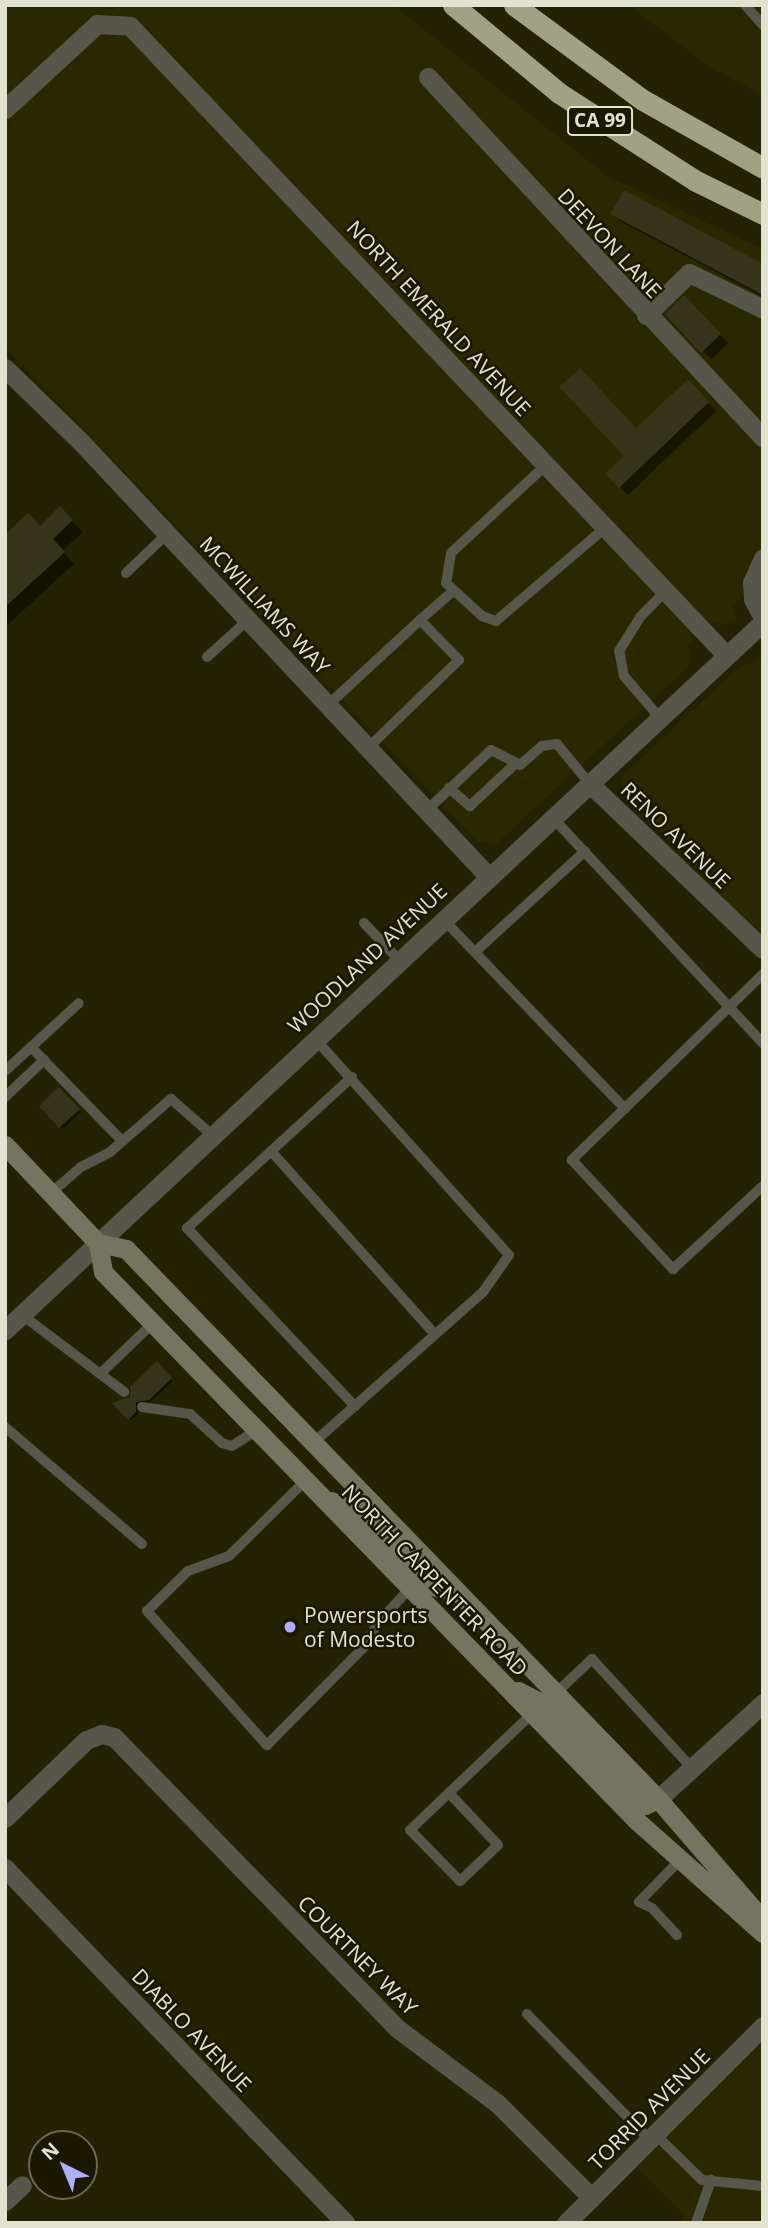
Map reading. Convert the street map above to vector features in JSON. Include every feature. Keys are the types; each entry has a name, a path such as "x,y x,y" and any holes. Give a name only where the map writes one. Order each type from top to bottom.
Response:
{"highway":[{"name":"CA 99","path":"453,5 580,107 696,181 763,214"},
{"name":"CA 99","path":"514,5 643,100 763,168"}],"main road":[{"name":"NORTH CARPENTER ROAD","path":"5,1145 98,1243 103,1272 532,1714 680,1860 763,1933"},
{"name":"NORTH CARPENTER ROAD","path":"98,1243 126,1249 658,1799 763,1920"},
{"path":"321,1496 365,1516 430,1585 442,1589 450,1584"},
{"path":"502,1682 542,1704 634,1800 645,1805 658,1799"}],"street":[{"name":"NORTH EMERALD AVENUE","path":"5,109 97,24 114,22 130,26 726,655"},
{"name":"DEEVON LANE","path":"428,77 646,315 763,437"},
{"path":"646,315 690,273 763,309"},
{"name":"MCWILLIAMS WAY","path":"5,368 167,534 488,876"},
{"path":"763,558 752,583 753,599 763,620"},
{"name":"WOODLAND AVENUE","path":"5,1330 763,620"},
{"name":"RENO AVENUE","path":"589,783 763,949"},
{"path":"658,1799 763,1703"},
{"name":"COURTNEY WAY","path":"5,1818 86,1740 102,1734 118,1741 398,2029 497,2103 592,2198"},
{"name":"DIABLO AVENUE","path":"5,1868 346,2223"},
{"name":"TORRID AVENUE","path":"566,2223 763,2026"},
{"path":"5,2201 22,2185"}],"lane":[{"path":"746,5 763,25"},
{"path":"546,465 452,553 444,572 453,590 482,616 496,621 606,527"},
{"path":"126,573 167,534"},
{"path":"328,705 453,590"},
{"path":"660,718 624,676 620,651 640,617 666,591"},
{"path":"207,657 248,620"},
{"path":"368,748 459,660 420,620"},
{"path":"449,788 470,806 515,764 524,763 542,746 557,744 589,783"},
{"path":"426,811 491,750 498,750 515,764"},
{"path":"552,817 763,1043"},
{"path":"476,951 585,851"},
{"path":"443,919 625,1109"},
{"path":"363,923 399,960"},
{"path":"763,974 572,1160 673,1269 763,1186"},
{"path":"5,1071 79,1003"},
{"path":"313,1443 483,1292 509,1255 352,1077 315,1039"},
{"path":"31,1047 122,1141"},
{"path":"5,1097 44,1060"},
{"path":"352,1077 187,1228 355,1406"},
{"path":"51,1193 81,1167 122,1141 171,1099 212,1135"},
{"path":"271,1151 435,1333"},
{"path":"22,1315 124,1392"},
{"path":"101,1373 153,1323"},
{"path":"142,1407 190,1414 222,1443 232,1446 257,1430"},
{"path":"5,1427 142,1544"},
{"path":"306,1480 229,1556 188,1571 147,1611 267,1745 365,1646 378,1623 410,1588"},
{"path":"556,1693 592,1659 692,1768"},
{"path":"449,1793 498,1845 460,1881 410,1830 532,1714"},
{"path":"677,1935 652,1908 639,1902 680,1860"},
{"path":"527,2014 653,2137 702,2180 763,2186"},
{"path":"696,2223 711,2180"}],"shaded area":[{"path":"5,5 393,5 607,176 763,249 763,578 733,606 738,621 726,625 715,621 688,644 691,656 687,668 496,844 477,841 5,347"},
{"path":"629,5 763,5 763,95 708,66"},
{"path":"759,659 763,660 763,941 621,791 624,774 737,669"},
{"path":"763,2040 763,2223 679,2223 684,2214 634,2165"}],"building":[{"path":"624,190 763,264 763,295 610,214"},
{"path":"684,295 721,334 701,353 665,314"},
{"path":"580,368 636,428 688,379 709,402 619,488 605,474 624,456 559,387"},
{"path":"60,506 73,520 53,539 65,552 5,607 5,535 28,513 40,526"},
{"path":"59,1087 80,1109 59,1128 39,1106"},
{"path":"157,1361 172,1378 149,1400 136,1402 136,1412 128,1420 112,1403 130,1397 130,1387"}],"place":[{"name":"Powersports of Modesto","path":"290,1627"}]}
